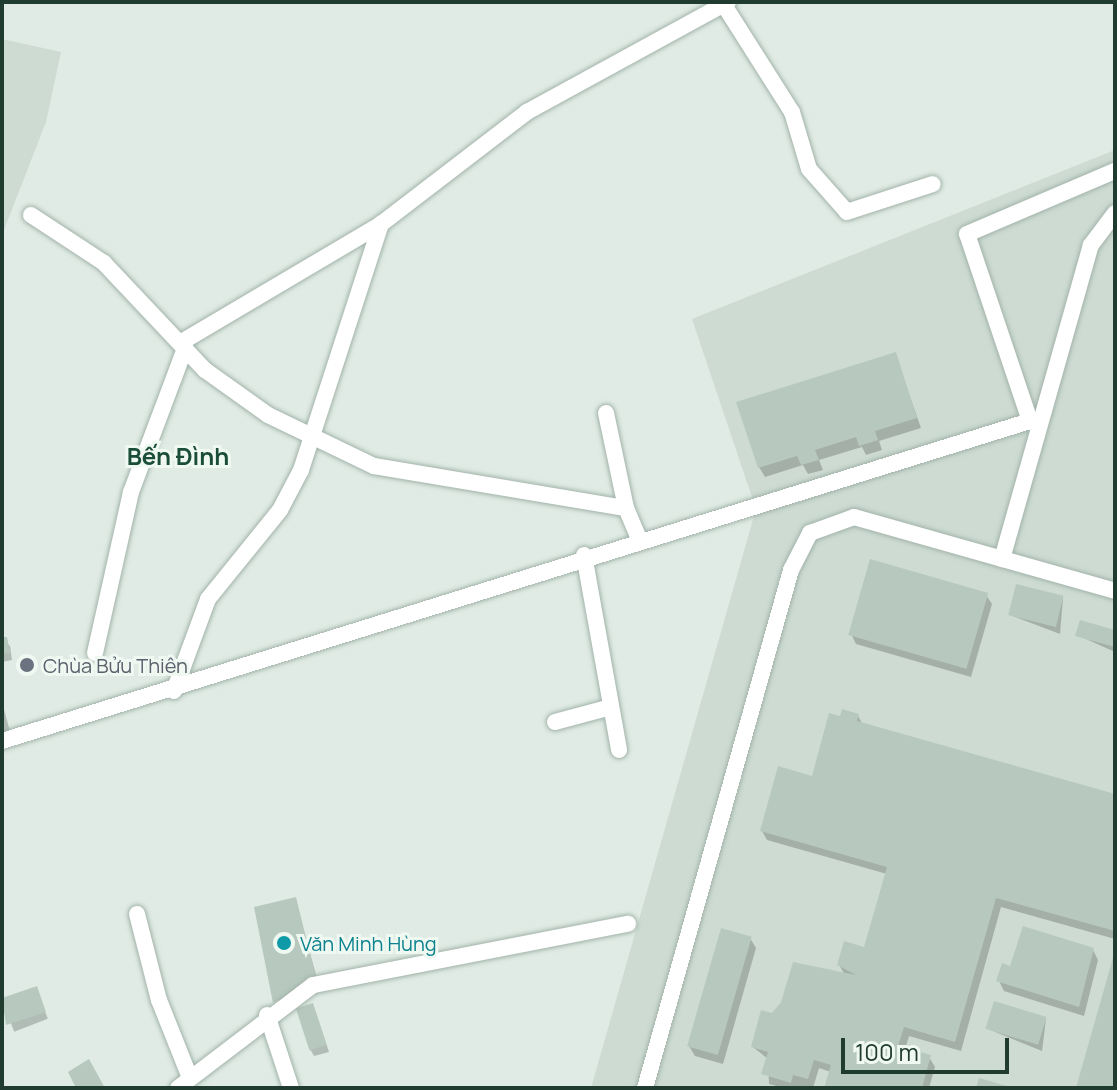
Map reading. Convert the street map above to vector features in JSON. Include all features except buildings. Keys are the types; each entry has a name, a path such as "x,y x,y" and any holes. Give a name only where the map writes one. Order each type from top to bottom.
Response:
{"street":[{"path":"95,653 131,492 182,346 381,224 527,112 726,4 792,112 809,169 847,212 933,184"},
{"path":"2,741 174,691 584,555 1030,421 967,234 1115,171"},
{"path":"1002,559 1091,245 1115,213"},
{"path":"31,215 104,263 182,346 235,396 312,438 374,466 626,508"},
{"path":"174,691 208,599 280,510 312,438 381,224"},
{"path":"606,413 626,508 639,538"},
{"path":"645,1088 791,570 810,533 854,517 1115,591"},
{"path":"584,555 619,750"},
{"path":"555,722 611,707"},
{"path":"137,914 184,1083 267,1015 343,975 628,924"},
{"path":"267,1015 291,1088"}],"shaded area":[{"path":"2,39 61,52 46,122 2,235"},
{"path":"1115,150 1115,1088 591,1088 756,509 692,319"}],"place":[{"name":"Chùa Bửu Thiên","path":"27,665"},
{"name":"Văn Minh Hùng","path":"284,943"}],"district":[{"name":"Bến Đình","path":"178,456"}]}
